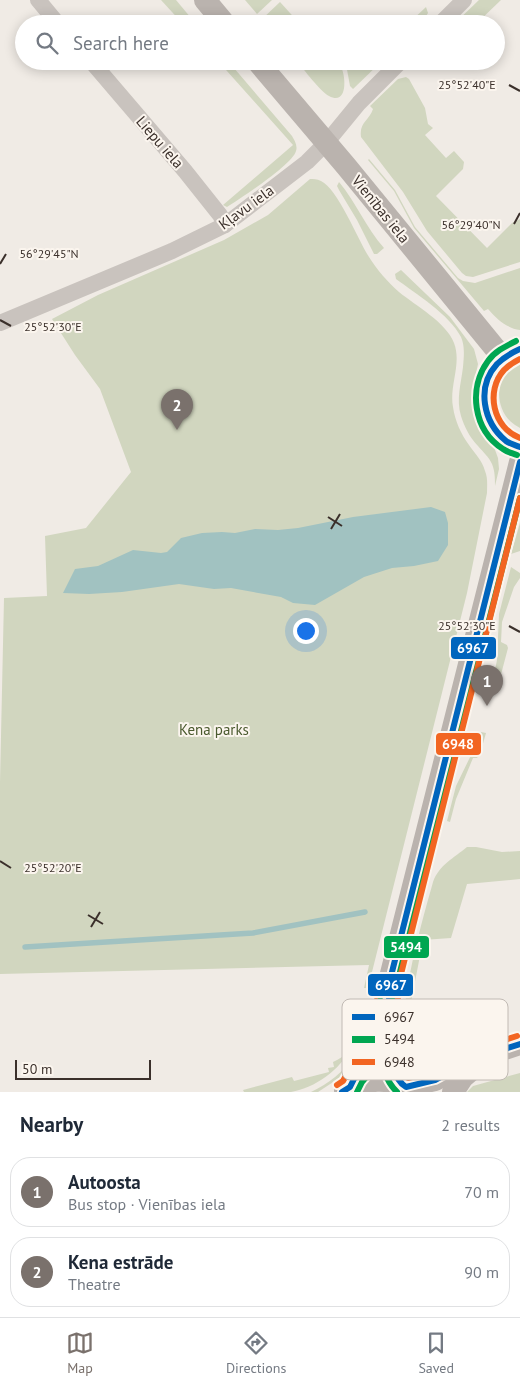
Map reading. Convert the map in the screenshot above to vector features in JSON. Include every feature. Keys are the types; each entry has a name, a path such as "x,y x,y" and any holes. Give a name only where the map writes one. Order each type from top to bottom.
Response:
{"main road":[{"path":"205,0 218,15"},
{"name":"Vienības iela","path":"266,70 326,142 511,353 490,372 484,390 485,410 493,427 506,441 520,447"},
{"path":"385,999 520,462"},
{"path":"390,999 392,972"},
{"path":"508,1048 520,1044"},
{"path":"346,1090 363,1082 390,1082 408,1088 435,1080"},
{"path":"453,1092 461,1080"}],"street":[{"path":"38,0 50,15"},
{"path":"449,15 464,0"},
{"name":"Liepu iela","path":"99,70 185,171 220,216 224,225"},
{"name":"Kļavu iela","path":"0,323 172,251 224,225 307,162 359,103 392,70"}],"green space":[{"path":"161,0 176,0 188,15 175,15"},
{"path":"245,0 272,0 257,14"},
{"path":"479,0 501,0 485,15 463,15"},
{"path":"280,2 292,15 266,15"},
{"path":"426,7 427,15 418,15"},
{"path":"226,70 236,70 292,136 296,143 296,151 286,164 265,181 227,207 223,205 293,145"},
{"path":"304,70 342,70 344,89 340,97 335,98 325,93"},
{"path":"347,70 373,70 353,89 350,86"},
{"path":"406,77 409,79 425,108 428,124 433,128 425,135 446,158 454,151 464,162 463,169 436,196 487,248 512,223 520,219 520,262 473,277 462,273 427,231 403,192 361,137 361,128 373,109 370,106 398,79"},
{"path":"369,159 395,190 415,227 458,278 475,283 520,268 520,330 498,320 488,309 484,311 414,228 394,191"},
{"name":"Kena parks","path":"310,179 321,181 334,194 369,257 383,276 399,292 438,321 450,335 454,343 457,359 452,399 455,417 463,436 482,464 487,479 487,493 467,593 368,988 364,988 369,965 0,974 0,782 4,598 47,596 45,536 86,528 131,472 100,389 52,319 98,295 224,240 268,215"},
{"path":"339,182 384,248 377,254 374,254 339,190 337,186"},
{"path":"401,270 450,317 474,349 478,364 472,400 478,421 494,447 498,458 499,469 495,486 492,464 470,436 461,416 459,398 464,352 461,337 441,313 396,279 395,274"},
{"path":"520,362 520,428 505,415 499,394 505,374 510,368"},
{"path":"520,523 520,551 511,554"},
{"path":"511,567 520,573 520,578 514,587 502,622 501,642 507,645 508,648 499,682 493,680 497,660 499,614"},
{"path":"481,732 486,733 480,754 477,758 473,758 456,799 450,822 447,821 456,786"},
{"path":"467,847 502,852 520,851 520,879 467,884 451,938 423,940 412,999 406,999 417,943 433,882 447,862"},
{"path":"342,1057 342,1061 334,1071 318,1082 300,1090 291,1092 244,1092 243,1090 292,1077 294,1081 329,1072 328,1068 334,1067 333,1062"},
{"path":"342,1070 342,1076 318,1092 311,1092 329,1081"},
{"path":"520,1073 520,1092 467,1092 473,1086 495,1080 508,1080 508,1076"}],"water":[{"path":"431,507 445,512 448,523 448,545 438,561 392,568 364,577 315,605 293,603 281,597 231,588 214,589 179,584 122,592 63,593 75,569 98,566 133,550 167,552 181,538 202,533 235,533 255,529 278,530 298,528 353,517"}],"waterway":[{"path":"25,947 253,933 365,912"}],"transit line":[{"name":"5494","path":"516,341 497,352 488,361 478,383 476,396 480,420 485,431 503,449 517,455"},
{"name":"6967","path":"520,349 508,355 497,364 490,373 485,393 485,404 492,424 506,441 520,447"},
{"name":"6948","path":"520,359 504,370 498,379 494,398 498,418 503,426 520,438"},
{"name":"6967","path":"389,999 392,972 520,462"},
{"name":"5494","path":"393,999 520,498"},
{"name":"6948","path":"398,999 401,974 520,498"},
{"name":"6948","path":"508,1039 517,1036"},
{"name":"6967","path":"508,1048 520,1044"},
{"name":"6948","path":"337,1085 344,1080"},
{"name":"6967","path":"342,1092 350,1087 354,1080"},
{"name":"5494","path":"357,1092 364,1080"},
{"name":"5494","path":"388,1080 397,1092"},
{"name":"6967","path":"399,1080 406,1087 435,1080"}],"place":[{"name":"Kena estrāde","path":"177,430"},
{"name":"Autoosta","path":"487,706"}]}
